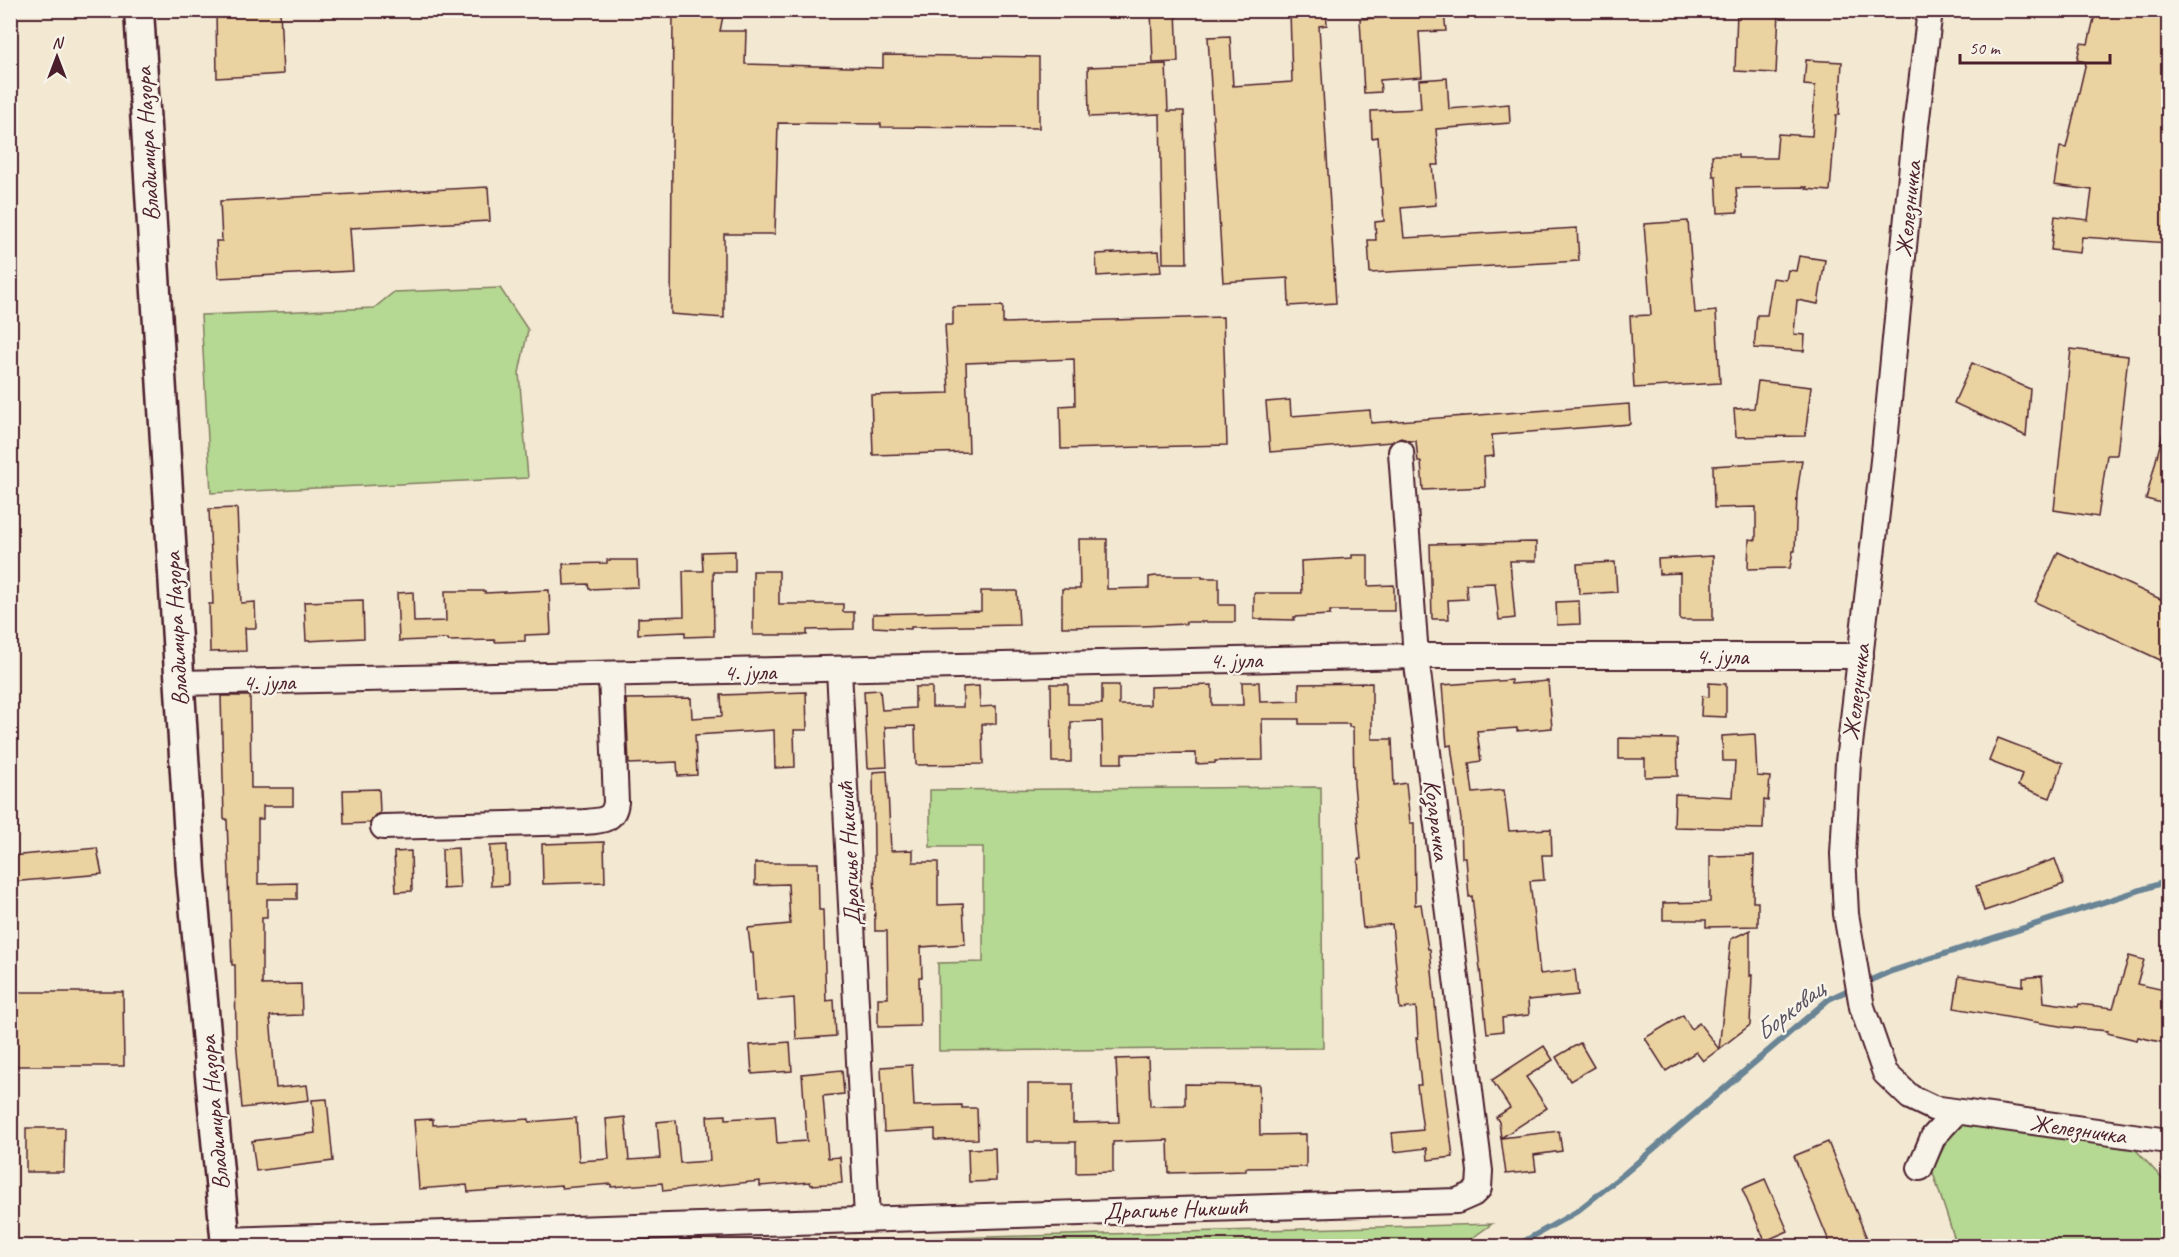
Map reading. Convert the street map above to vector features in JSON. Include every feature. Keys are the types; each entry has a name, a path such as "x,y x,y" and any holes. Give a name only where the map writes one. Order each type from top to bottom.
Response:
{"street":[{"name":"Владимира Назора","path":"139,10 191,872 226,1243"},
{"name":"Железничка","path":"1930,10 1914,145 1883,464 1848,762 1844,822 1844,900 1862,1007 1885,1073 1910,1097 1933,1108 1955,1113 2169,1141"},
{"name":"Козарачка","path":"1401,452 1416,656 1454,947 1480,1171 1479,1188"},
{"name":"4. јула","path":"179,683 1416,656 1861,656"},
{"name":"Драгиње Никшић","path":"839,670 867,1218"},
{"path":"382,827 584,822 608,819 614,814 616,802 611,675"},
{"path":"1920,1168 1933,1137 1955,1113"},
{"name":"Драгиње Никшић","path":"226,1243 867,1218 1457,1201 1473,1194 1479,1188"}],"green space":[{"path":"500,288 528,330 519,373 528,478 211,493 201,315 374,308 394,292"},
{"path":"1321,787 1323,1048 939,1051 938,963 983,962 983,847 930,847 930,790"},
{"path":"1957,1122 2136,1150 2168,1185 2168,1246 1957,1246 1932,1170"},
{"path":"1492,1224 1461,1246 642,1246"}],"building":[{"path":"216,10 280,10 283,74 217,78"},
{"path":"1151,10 1176,10 1178,62 1153,63"},
{"path":"1290,10 1326,10 1327,25 1319,26 1336,303 1289,306 1288,278 1223,282 1208,37 1230,36 1233,86 1292,82"},
{"path":"1737,10 1779,12 1776,73 1735,71"},
{"path":"2096,10 2169,10 2169,243 2082,237 2080,253 2051,250 2055,216 2088,220 2092,190 2054,185 2060,147 2066,148 2086,62 2077,60 2081,43 2088,44"},
{"path":"673,11 724,11 720,31 746,31 745,64 883,68 883,55 1039,57 1039,128 881,127 881,124 778,123 775,234 724,234 724,318 671,314"},
{"path":"1444,13 1446,31 1419,32 1422,77 1380,80 1381,92 1364,93 1360,19"},
{"path":"1806,60 1842,62 1839,115 1836,115 1830,191 1806,189 1807,187 1736,188 1738,212 1718,213 1716,176 1713,176 1712,155 1776,158 1778,134 1812,136 1815,86 1804,85"},
{"path":"1166,64 1168,111 1184,111 1187,263 1163,263 1160,114 1089,117 1088,67"},
{"path":"1447,78 1449,109 1509,104 1510,123 1436,129 1439,165 1432,165 1436,205 1401,208 1404,238 1577,228 1579,261 1370,273 1368,240 1376,240 1375,222 1384,221 1378,137 1372,138 1371,111 1421,109 1419,80"},
{"path":"488,187 490,221 350,228 353,271 218,278 216,241 222,241 220,201"},
{"path":"1688,221 1695,313 1716,311 1720,383 1634,388 1630,316 1651,315 1644,224"},
{"path":"1159,251 1161,272 1097,276 1096,254"},
{"path":"1799,256 1825,260 1818,304 1797,300 1794,334 1805,335 1804,351 1754,348 1757,315 1767,315 1773,278 1786,280 1788,270 1796,271"},
{"path":"1003,306 1003,323 1223,317 1227,445 1061,449 1060,406 1075,405 1074,359 966,363 969,452 873,455 871,395 949,393 945,325 953,325 953,307"},
{"path":"2071,349 2128,356 2117,455 2107,455 2098,517 2054,510"},
{"path":"1972,363 2030,389 2026,436 1954,403"},
{"path":"1758,381 1811,387 1805,436 1736,437 1734,409 1754,408"},
{"path":"1290,400 1291,416 1370,410 1371,423 1629,404 1630,424 1492,435 1494,456 1484,457 1485,487 1423,490 1421,462 1418,462 1416,441 1401,438 1391,442 1270,452 1266,402"},
{"path":"2163,433 2169,433 2169,505 2146,499"},
{"path":"1802,460 1797,494 1795,551 1793,551 1790,568 1748,569 1749,539 1756,540 1756,507 1714,508 1713,466"},
{"path":"237,508 241,603 255,602 256,628 245,628 246,651 210,652 209,604 213,604 209,509"},
{"path":"1079,539 1107,539 1107,589 1149,588 1149,577 1156,576 1219,578 1219,605 1235,605 1235,622 1062,627 1062,589 1080,589"},
{"path":"1536,542 1536,561 1510,561 1515,618 1499,620 1495,583 1466,584 1467,599 1448,600 1449,619 1432,619 1430,544"},
{"path":"735,551 735,572 713,572 714,636 685,637 685,632 638,634 638,618 684,616 683,571 703,571 702,552"},
{"path":"2058,552 2169,603 2169,664 2035,602"},
{"path":"1352,555 1368,555 1368,586 1394,585 1394,611 1330,611 1330,615 1294,617 1294,620 1254,619 1254,593 1302,593 1301,561 1352,558"},
{"path":"1713,556 1713,620 1680,620 1680,573 1659,574 1658,559"},
{"path":"607,560 637,560 638,587 589,589 588,584 564,585 563,564 607,563"},
{"path":"1615,562 1617,592 1579,594 1577,564"},
{"path":"753,571 779,571 779,604 843,604 843,612 854,612 854,629 807,630 807,635 753,635"},
{"path":"549,590 551,634 525,635 525,641 449,641 448,639 399,641 397,593 413,592 414,622 446,621 445,591 485,591 485,593"},
{"path":"981,591 1017,591 1019,625 911,627 911,629 873,627 873,614 981,611"},
{"path":"363,600 364,638 306,641 304,602"},
{"path":"1579,601 1580,624 1557,625 1556,602"},
{"path":"1511,680 1511,684 1548,681 1552,728 1477,731 1481,761 1469,763 1473,793 1504,790 1509,831 1551,829 1552,855 1542,855 1544,880 1530,881 1540,974 1575,970 1578,995 1528,1000 1529,1015 1502,1018 1503,1031 1487,1033 1472,896 1469,897 1466,858 1462,858 1461,820 1451,745 1447,746 1442,685"},
{"path":"1242,682 1259,682 1260,702 1299,701 1299,684 1372,683 1372,739 1392,739 1394,785 1406,783 1410,823 1414,823 1415,905 1421,904 1428,949 1430,949 1453,1157 1428,1160 1427,1148 1394,1152 1392,1133 1423,1130 1417,1085 1421,1085 1416,1038 1418,1038 1416,1007 1400,1009 1392,924 1363,928 1358,859 1361,859 1354,784 1353,727 1349,727 1349,724 1299,724 1299,719 1262,719 1263,760 1215,761 1215,763 1196,764 1196,753 1122,754 1122,763 1103,763 1102,721 1071,722 1071,762 1052,762 1051,684 1068,684 1068,704 1102,704 1102,685 1119,685 1119,705 1150,705 1150,687 1212,685 1212,705 1243,705"},
{"path":"1709,683 1726,684 1726,717 1701,716 1702,696 1709,697"},
{"path":"979,686 980,707 996,706 996,724 982,724 983,764 916,765 915,726 885,727 887,767 868,768 864,691 880,690 882,710 915,708 915,687 932,687 932,707 963,707 963,687"},
{"path":"806,692 807,730 794,730 795,767 775,768 774,730 695,735 697,775 678,776 677,762 629,764 626,699 691,698 692,718 722,716 721,695"},
{"path":"221,696 250,696 251,788 293,788 293,806 263,806 263,819 258,819 258,884 297,883 297,899 267,899 267,918 262,918 262,985 301,984 302,1015 270,1016 276,1088 307,1085 309,1100 242,1108 236,1039 235,965 232,965 227,819 224,819"},
{"path":"1755,734 1757,776 1770,777 1768,801 1764,800 1763,829 1674,827 1675,794 1733,797 1735,761 1723,761 1722,736"},
{"path":"1619,738 1677,739 1678,776 1645,777 1645,759 1619,759"},
{"path":"1998,738 2063,763 2050,798 2018,786 2022,774 1989,761"},
{"path":"887,771 891,851 913,850 913,862 938,862 938,905 963,904 965,944 921,947 920,1026 878,1027 878,998 888,998 887,931 875,931 873,772"},
{"path":"379,789 380,813 375,815 370,823 344,824 343,790"},
{"path":"604,842 605,882 543,884 542,844"},
{"path":"507,845 508,885 491,886 490,846"},
{"path":"97,848 102,874 10,882 10,856"},
{"path":"458,848 460,888 443,889 442,849"},
{"path":"411,851 412,891 396,892 394,852"},
{"path":"1754,855 1753,902 1758,902 1758,926 1706,927 1706,920 1663,920 1663,903 1710,902 1710,856"},
{"path":"2055,859 2064,884 1984,911 1976,886"},
{"path":"755,863 818,863 819,910 823,910 826,1001 834,1000 836,1036 796,1039 794,998 756,1001 753,953 751,953 748,928 790,924 788,884 755,885"},
{"path":"1750,930 1750,976 1752,975 1750,1025 1719,1049 1731,939"},
{"path":"2129,956 2144,960 2137,984 2169,991 2169,1029 2165,1043 2138,1037 2137,1040 2107,1033 2108,1031 2065,1027 1954,1008 1959,976 2023,986 2023,978 2042,976 2044,1002 2078,1007 2079,1004 2113,1008"},
{"path":"10,992 123,992 124,1066 10,1066"},
{"path":"1683,1015 1691,1029 1699,1023 1719,1049 1703,1061 1696,1052 1666,1071 1645,1038"},
{"path":"790,1042 792,1071 752,1074 750,1045"},
{"path":"1580,1043 1594,1067 1570,1081 1556,1057"},
{"path":"1544,1046 1553,1060 1526,1077 1547,1108 1501,1138 1496,1117 1510,1108 1492,1080"},
{"path":"1148,1058 1150,1106 1185,1105 1185,1084 1259,1085 1260,1135 1306,1134 1306,1167 1169,1173 1168,1140 1113,1142 1113,1172 1076,1173 1076,1142 1028,1142 1028,1084 1073,1084 1073,1123 1119,1122 1116,1059"},
{"path":"912,1065 914,1106 962,1105 962,1108 977,1108 978,1139 935,1140 935,1129 884,1132 881,1067"},
{"path":"842,1070 844,1094 823,1096 828,1158 840,1157 842,1183 811,1185 810,1182 760,1186 760,1181 663,1191 662,1183 562,1188 561,1185 468,1192 467,1185 419,1189 414,1120 433,1119 433,1125 576,1118 579,1161 609,1159 606,1119 625,1117 629,1160 660,1158 657,1122 676,1120 680,1163 710,1161 707,1116 726,1115 726,1119 775,1116 777,1143 807,1141 802,1074"},
{"path":"327,1099 333,1161 256,1171 252,1141 315,1133 312,1100"},
{"path":"26,1128 65,1128 64,1172 26,1172"},
{"path":"1559,1131 1562,1151 1534,1155 1536,1171 1506,1174 1501,1138"},
{"path":"1828,1142 1870,1246 1831,1246 1794,1156"},
{"path":"995,1148 996,1181 969,1182 968,1149"},
{"path":"1765,1179 1788,1231 1765,1241 1742,1189"}],"waterway":[{"name":"Борковац","path":"1862,984 1889,972 2168,881"},
{"name":"Борковац","path":"1516,1246 1576,1212 1624,1174 1829,999 1853,988"}]}
